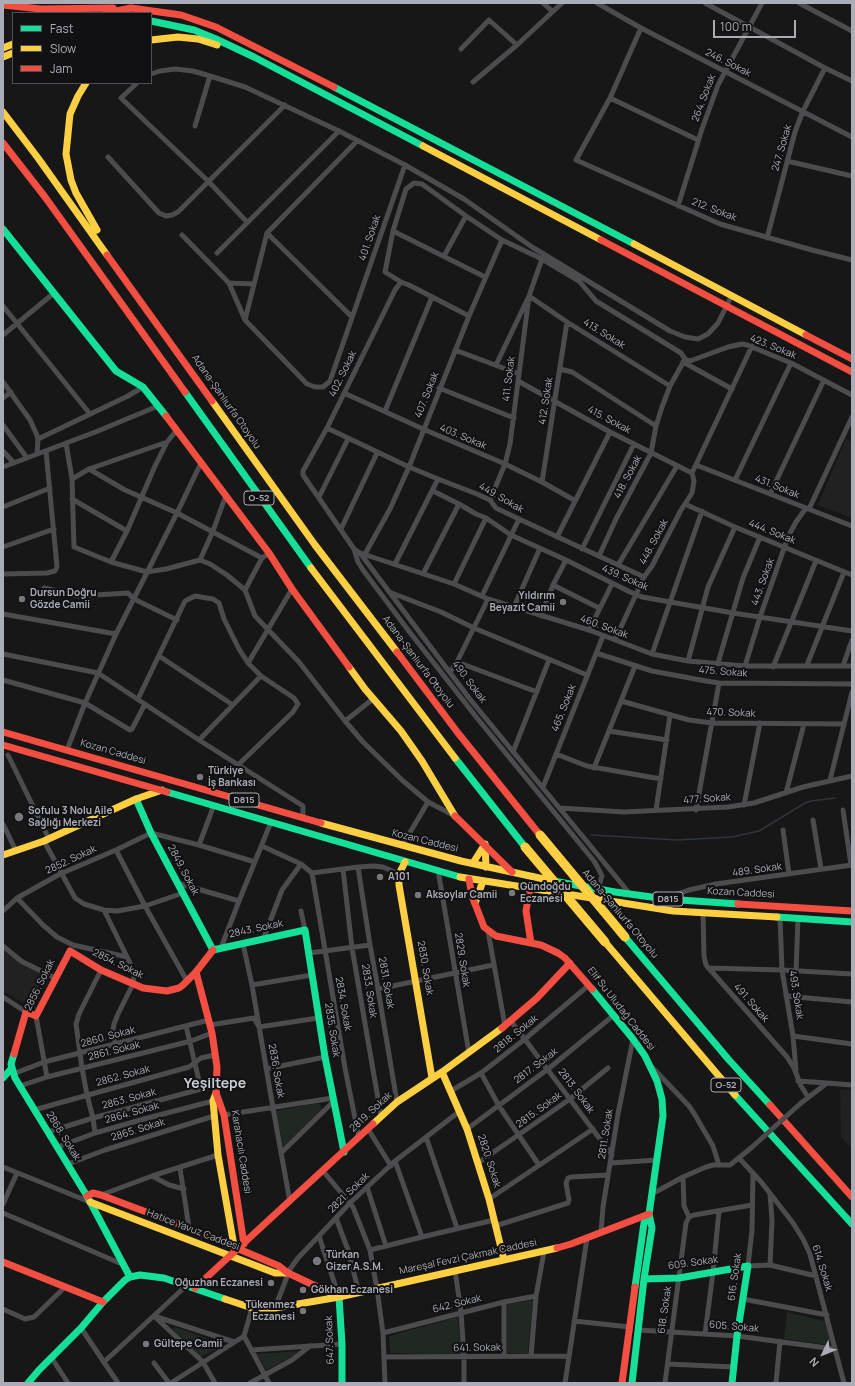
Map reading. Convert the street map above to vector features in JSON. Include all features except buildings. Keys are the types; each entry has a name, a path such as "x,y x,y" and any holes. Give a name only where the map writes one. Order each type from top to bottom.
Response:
{"main road":[{"path":"3,5 42,9 131,8 173,13 203,21 429,136 852,359"},
{"path":"111,12 131,8"},
{"path":"152,21 194,30 254,58 852,372"},
{"path":"152,40 178,37 198,39 254,58"},
{"path":"85,84 70,114 66,144 71,180 81,203 128,282"},
{"name":"Adana-Şanlıurfa Otoyolu","path":"3,112 128,282 314,545 458,733 540,836 729,1060 852,1197"},
{"name":"O-52","path":"3,143 45,198 300,555 442,741 526,847 716,1074 852,1224"},
{"path":"3,152 96,270"},
{"path":"3,229 116,371 143,387 226,495 265,555 292,589 373,699 401,731 422,761 454,815 512,872"},
{"name":"Kozan Caddesi","path":"3,732 402,846 535,878 666,899 852,911"},
{"name":"D815","path":"6,751 214,804 405,862 475,880 530,887 673,911 852,922"},
{"path":"3,855 46,840 136,799 163,790"},
{"name":"2849. Sokak","path":"136,799 151,833 177,883 217,949"},
{"path":"475,903 480,891 475,880 467,870 485,844"},
{"path":"475,880 486,872 485,844"},
{"path":"399,874 405,862"},
{"name":"2830. Sokak","path":"399,874 399,885 432,1078"},
{"path":"475,880 475,903 480,920 488,931"},
{"path":"530,887 526,911 530,943"},
{"name":"2843. Sokak","path":"217,949 305,930"},
{"name":"2835. Sokak","path":"305,930 318,1018 344,1152"},
{"name":"Elif Su Uludağ Caddesi","path":"488,931 501,938 530,943 551,949 570,963 633,1039 650,1065 657,1081 663,1107 663,1116 652,1194 648,1214 644,1224 634,1328 632,1383"},
{"name":"2854. Sokak","path":"72,948 101,970 133,984 150,989 167,991 179,988 217,949"},
{"name":"2856. Sokak","path":"36,1016 54,978 72,948"},
{"name":"2819. Sokak","path":"191,1286 231,1256 239,1246 290,1202 397,1102 469,1053 508,1023 537,998 570,963"},
{"name":"Karahacılı Caddesi","path":"196,972 210,1026 217,1067 215,1093 224,1115 239,1246"},
{"path":"3,1078 12,1071 11,1064 26,1012 36,1016"},
{"name":"2868. Sokak","path":"12,1071 34,1110 89,1199 130,1277"},
{"name":"2820. Sokak","path":"442,1072 467,1129 489,1198 504,1260"},
{"path":"215,1093 214,1116 218,1154 239,1246"},
{"path":"89,1199 93,1193 101,1195 239,1246 279,1266 288,1273 340,1297"},
{"name":"Hatice Yavuz Caddesi","path":"89,1199 275,1273 288,1273"},
{"name":"Elif Su Uludağ Caddesi","path":"622,1383 644,1279 652,1228 648,1214"},
{"name":"Mareşal Fevzi Çakmak Caddesi","path":"130,1277 149,1275 164,1278 252,1308 276,1308 340,1297 455,1270 544,1252 571,1244 648,1214"},
{"path":"3,1262 103,1302"},
{"name":"609. Sokak","path":"644,1279 679,1278 748,1266"},
{"name":"616. Sokak","path":"732,1383 742,1299 748,1266"},
{"path":"28,1383 51,1357 81,1328 103,1302 130,1277"},
{"name":"647. Sokak","path":"340,1297 342,1383"}],"street":[{"path":"543,3 552,11"},
{"path":"473,82 517,45 562,3"},
{"name":"246. Sokak","path":"597,3 641,28 852,137"},
{"path":"705,3 852,81"},
{"name":"264. Sokak","path":"678,206 698,140 718,85 724,71 762,3"},
{"path":"799,3 807,5 852,31"},
{"path":"462,49 489,20 517,45"},
{"path":"641,28 610,98 698,140"},
{"name":"247. Sokak","path":"767,238 787,161 803,111 825,68"},
{"path":"152,74 160,70 175,69 192,71 210,76 245,87 339,131 464,199 532,247 675,333 685,337 698,339 708,334 718,323 732,295"},
{"path":"195,126 210,76"},
{"path":"137,84 121,98 208,181 247,222"},
{"name":"212. Sokak","path":"610,98 576,160 720,224 852,260"},
{"path":"108,156 159,213 166,216 172,216 178,212 285,105"},
{"path":"217,253 339,131"},
{"path":"245,320 267,233 357,141"},
{"path":"787,161 852,176"},
{"name":"401. Sokak","path":"245,320 307,384 315,388 323,387 330,381 405,166"},
{"path":"469,316 401,282 385,272 393,231 406,189 414,183 422,184 502,240 579,281 596,301 681,353 684,360 732,389"},
{"path":"444,256 466,216"},
{"path":"393,231 485,277"},
{"path":"267,233 352,317"},
{"path":"182,235 229,283 245,320"},
{"name":"407. Sokak","path":"362,554 390,509 409,467 439,388 502,240"},
{"name":"411. Sokak","path":"490,500 510,444 529,296 542,260"},
{"name":"402. Sokak","path":"319,497 303,475 303,471 327,428 395,290 401,282"},
{"path":"229,283 254,284"},
{"path":"3,335 54,293"},
{"path":"496,365 512,328 529,296"},
{"name":"413. Sokak","path":"529,296 567,322 670,386"},
{"path":"385,411 432,297"},
{"path":"3,306 90,414"},
{"name":"412. Sokak","path":"542,482 567,322"},
{"name":"423. Sokak","path":"684,360 693,361 728,347 742,344 752,346 791,363 852,394"},
{"path":"692,473 752,346"},
{"path":"455,350 518,374"},
{"name":"418. Sokak","path":"599,556 616,519 651,453 656,426 670,386 684,360"},
{"path":"735,480 791,363"},
{"path":"560,369 572,372 656,426"},
{"path":"770,494 824,380"},
{"name":"415. Sokak","path":"518,381 610,432 692,473"},
{"path":"3,382 30,420 38,439 37,454"},
{"path":"38,439 128,396 143,387"},
{"path":"439,388 514,418"},
{"path":"3,398 11,392"},
{"name":"403. Sokak","path":"344,393 504,464 542,482 574,500"},
{"path":"3,467 158,406"},
{"name":"443. Sokak","path":"745,666 760,617 792,529 808,509 850,426 852,418"},
{"path":"3,426 27,458"},
{"name":"449. Sokak","path":"327,428 377,453 438,480 490,500 496,508 644,577"},
{"path":"111,562 127,531 167,442 176,431"},
{"path":"557,537 574,500 610,432"},
{"path":"348,439 319,497 354,550 358,562 363,570 408,630 477,718 594,860 602,876 598,889"},
{"path":"72,479 89,469 167,442"},
{"path":"66,443 72,479 74,547 111,562 148,572 200,560 210,564 227,575 245,590 255,616 299,662 363,742 402,780 428,802 454,815"},
{"path":"582,549 634,444"},
{"path":"3,450 14,463"},
{"path":"3,574 47,573 56,571 54,529 46,451"},
{"path":"341,529 377,453"},
{"path":"67,750 85,703 116,634 201,463"},
{"name":"431. Sokak","path":"696,465 852,526"},
{"path":"618,565 677,466"},
{"path":"89,469 114,484 177,513 212,532 265,555 245,590"},
{"name":"448. Sokak","path":"615,640 644,577 652,566 692,493 694,481 692,473"},
{"path":"395,564 438,480"},
{"path":"3,507 50,488"},
{"name":"439. Sokak","path":"433,491 486,518 511,535 566,560 636,595 670,603 852,631"},
{"path":"200,560 226,495"},
{"path":"72,499 127,531"},
{"path":"424,574 459,504"},
{"name":"444. Sokak","path":"686,504 735,527 852,575"},
{"path":"652,654 702,512"},
{"path":"454,584 486,518"},
{"path":"482,596 519,519"},
{"path":"688,661 695,638 701,608 708,587 735,527"},
{"path":"3,547 54,529"},
{"path":"718,664 745,573 760,537"},
{"path":"514,607 540,548"},
{"name":"490. Sokak","path":"354,550 362,554 388,592 513,752 630,894"},
{"name":"460. Sokak","path":"362,554 454,584 488,599 588,630 652,654 688,661 745,666 852,666"},
{"path":"541,616 553,585 566,560"},
{"path":"773,667 816,561"},
{"path":"807,666 844,572"},
{"path":"588,630 612,584"},
{"path":"553,585 599,608"},
{"path":"44,588 79,596 128,593 134,599 176,620"},
{"path":"248,663 292,589"},
{"path":"388,592 441,612 474,628 587,675"},
{"path":"138,699 160,656 185,601 195,596 213,599 219,603 224,619 248,663 260,676 294,698 298,704 297,707 238,765"},
{"path":"450,672 457,662 488,599"},
{"path":"3,614 116,634"},
{"name":"465. Sokak","path":"543,787 604,636"},
{"path":"842,666 852,640"},
{"name":"475. Sokak","path":"596,653 635,666 675,676 719,683 852,684"},
{"path":"3,654 98,673 199,740 303,806 303,817"},
{"path":"160,656 233,705"},
{"path":"513,752 549,660"},
{"path":"457,662 537,692"},
{"path":"594,768 635,666"},
{"path":"199,740 260,676"},
{"path":"3,680 85,703 130,730 132,729 145,704"},
{"path":"696,810 719,683"},
{"path":"830,780 852,692"},
{"path":"345,721 373,699"},
{"name":"470. Sokak","path":"621,701 690,720 712,723 844,724"},
{"path":"656,810 670,715"},
{"path":"744,805 760,723"},
{"path":"786,793 804,724"},
{"path":"609,731 666,740"},
{"path":"6,751 60,874 77,900 104,910 117,911 145,906 183,893"},
{"path":"556,754 581,765 661,779"},
{"name":"477. Sokak","path":"560,808 624,812 696,810 744,805 830,780 852,776"},
{"path":"402,846 428,802"},
{"path":"199,845 214,804"},
{"path":"842,810 852,865"},
{"path":"813,820 821,869"},
{"path":"217,949 239,901 271,822"},
{"path":"3,824 16,851"},
{"path":"783,830 789,874"},
{"path":"151,833 199,845 255,862"},
{"name":"2852. Sokak","path":"3,911 17,898 60,874 151,833"},
{"path":"262,846 300,864 312,873 358,867 383,867 399,874"},
{"path":"116,850 187,981"},
{"path":"383,867 387,856"},
{"path":"263,940 282,890 300,864"},
{"name":"489. Sokak","path":"666,899 689,890 716,884 852,865"},
{"name":"2831. Sokak","path":"358,867 397,1102"},
{"name":"2833. Sokak","path":"342,869 352,948 381,1116"},
{"name":"2829. Sokak","path":"438,870 454,973 469,1053"},
{"name":"2834. Sokak","path":"312,873 345,1068 359,1138"},
{"path":"177,883 239,901"},
{"name":"2854. Sokak","path":"17,898 43,925 72,948 127,957"},
{"path":"104,910 127,957 134,976 133,984 114,1022 113,1030 115,1044"},
{"name":"2835. Sokak","path":"301,911 305,930"},
{"name":"491. Sokak","path":"703,912 704,956 708,968 787,1057 794,1068 798,1081 808,1097"},
{"name":"493. Sokak","path":"780,918 782,970 793,1036 796,1075"},
{"path":"796,971 798,919"},
{"path":"488,931 493,965 508,1023"},
{"name":"2836. Sokak","path":"243,944 252,985 290,1202"},
{"path":"309,953 370,945"},
{"path":"3,946 21,961 54,978"},
{"path":"378,988 493,965"},
{"path":"708,968 852,974"},
{"path":"95,1133 82,1068 77,1032 77,1019 101,970"},
{"path":"252,985 312,975"},
{"name":"2818. Sokak","path":"451,1091 481,1073 526,1040 589,985"},
{"path":"786,996 852,1002"},
{"path":"3,1005 5,998 26,1012"},
{"name":"2817. Sokak","path":"467,1129 548,1069 614,1015"},
{"name":"2856. Sokak","path":"36,1016 47,1077"},
{"path":"210,1026 254,1018 259,1027 318,1018"},
{"name":"2813. Sokak","path":"508,1023 526,1040 612,1155"},
{"path":"186,1026 191,1041 201,1089"},
{"name":"2860. Sokak","path":"12,1071 186,1026 210,1026"},
{"name":"2861. Sokak","path":"20,1086 47,1077 191,1041 210,1026"},
{"path":"793,1036 852,1044"},
{"name":"2811. Sokak","path":"601,1232 608,1176 633,1039"},
{"name":"2862. Sokak","path":"34,1110 189,1067 202,1058 215,1055"},
{"path":"266,1069 325,1057"},
{"path":"650,1065 692,1111 709,1139 719,1165"},
{"name":"2815. Sokak","path":"478,1163 570,1099 608,1068"},
{"path":"481,1073 499,1106 539,1165"},
{"path":"798,1081 852,1085"},
{"path":"652,1194 683,1177 706,1167 730,1165 808,1097 827,1083"},
{"name":"2863. Sokak","path":"48,1132 93,1118 201,1089 215,1093"},
{"name":"2864. Sokak","path":"58,1147 95,1133 144,1119 215,1093"},
{"path":"224,1115 333,1099"},
{"path":"281,1153 333,1099"},
{"name":"2821. Sokak","path":"276,1308 288,1273 298,1258 367,1187 396,1161 460,1111"},
{"name":"2865. Sokak","path":"68,1164 105,1150 214,1116"},
{"path":"368,1129 391,1166"},
{"path":"489,1198 593,1129"},
{"path":"426,1137 457,1228"},
{"path":"101,1195 218,1154"},
{"name":"614. Sokak","path":"739,1158 754,1173 793,1223 803,1239 810,1254 844,1383"},
{"path":"611,1163 657,1160"},
{"path":"396,1161 422,1236"},
{"path":"3,1167 89,1199"},
{"path":"180,1168 189,1228"},
{"path":"323,1171 356,1212 370,1250 383,1333 385,1383"},
{"path":"3,1204 17,1172"},
{"name":"616. Sokak","path":"748,1266 754,1173"},
{"path":"152,1176 169,1185 184,1189"},
{"path":"370,1250 457,1228 495,1223 568,1203 566,1183 568,1178 608,1176"},
{"path":"683,1177 684,1206 689,1217 752,1205"},
{"path":"367,1187 386,1246"},
{"path":"770,1194 772,1220 770,1265"},
{"path":"705,1334 713,1272 718,1211"},
{"path":"3,1213 122,1264"},
{"name":"618. Sokak","path":"665,1383 686,1223 689,1217"},
{"path":"336,1218 348,1250 359,1293"},
{"path":"319,1236 340,1297"},
{"path":"565,1383 587,1238"},
{"path":"531,1356 536,1296 544,1252"},
{"name":"609. Sokak","path":"748,1266 770,1265 816,1276"},
{"path":"455,1270 462,1312 464,1383"},
{"path":"104,1362 154,1316 191,1286"},
{"path":"3,1309 25,1319 34,1317 65,1287"},
{"name":"642. Sokak","path":"383,1333 462,1312 536,1296"},
{"path":"742,1299 827,1315"},
{"path":"504,1302 504,1356"},
{"path":"252,1308 244,1336 269,1383"},
{"path":"154,1316 234,1342"},
{"path":"154,1316 203,1362 215,1383"},
{"name":"605. Sokak","path":"574,1321 671,1332 737,1336 835,1349"},
{"path":"81,1328 118,1383"},
{"path":"154,1363 170,1383 244,1336"},
{"path":"776,1383 780,1341"},
{"path":"251,1350 342,1344"},
{"path":"250,1383 292,1360 310,1346"},
{"name":"641. Sokak","path":"385,1357 569,1356"},
{"path":"51,1357 68,1383"},
{"path":"668,1364 733,1368"}],"shaded area":[{"path":"846,439 852,442 852,518 818,505"},
{"path":"3,949 10,956 49,979 32,1008 3,991"},
{"path":"840,1089 852,1090 852,1149 841,1137"},
{"path":"319,1103 322,1109 285,1146 283,1146 276,1111"},
{"path":"533,1300 528,1353 507,1353 507,1304"},
{"path":"787,1312 828,1322 830,1345 784,1339"},
{"path":"458,1317 461,1356 390,1353 389,1336"},
{"path":"176,1327 224,1345 201,1357 172,1329"},
{"path":"299,1351 290,1358 266,1370 257,1354"}],"waterway":[{"path":"591,835 677,840 732,837 759,831 805,803 835,798"}],"traffic: fast":[{"path":"152,21 194,30 216,39 254,57 423,146"},
{"path":"334,87 634,244"},
{"path":"3,229 116,371 143,387 166,416"},
{"path":"185,392 311,568"},
{"path":"455,758 525,847"},
{"path":"167,792 460,877"},
{"path":"136,799 151,833 213,950"},
{"path":"553,881 666,899 738,904"},
{"path":"777,917 852,922"},
{"path":"213,950 305,930 325,1057 344,1152"},
{"path":"625,937 729,1060 770,1105"},
{"path":"592,989 645,1056 657,1081 662,1099 663,1116 649,1214 644,1223 635,1287"},
{"path":"14,1054 11,1064 15,1078 87,1196 130,1277"},
{"path":"3,1078 11,1069"},
{"path":"735,1095 852,1224"},
{"path":"632,1383 644,1279 652,1228 649,1214"},
{"path":"644,1279 679,1278 748,1266 737,1336 732,1383"},
{"path":"28,1383 81,1328 103,1302 130,1277 140,1275 164,1278 225,1299"},
{"path":"324,1290 339,1297 342,1344 342,1383"}],"traffic: slow":[{"path":"152,40 178,37 198,39 217,45"},
{"path":"3,48 12,44"},
{"path":"3,57 12,53"},
{"path":"85,84 70,114 66,154 71,180 76,193 97,230"},
{"path":"3,112 38,158 107,255"},
{"path":"423,146 601,240"},
{"path":"634,244 806,335"},
{"path":"212,401 315,545 397,652"},
{"path":"311,568 455,758"},
{"path":"349,667 365,689 401,731 422,761 455,816"},
{"path":"3,855 44,841 136,799 162,790"},
{"path":"321,823 461,861 553,881"},
{"path":"540,835 625,937"},
{"path":"485,844 486,867"},
{"path":"473,863 485,844"},
{"path":"525,847 605,942"},
{"path":"405,862 399,874 399,885 432,1078"},
{"path":"460,877 673,911 777,917"},
{"path":"475,903 483,881"},
{"path":"605,942 735,1095"},
{"path":"373,1124 397,1102 442,1072 502,1028"},
{"path":"442,1072 467,1129 489,1199 504,1260"},
{"path":"216,1093 213,1101 218,1155 234,1246"},
{"path":"90,1202 275,1273 288,1273"},
{"path":"225,1299 252,1308 275,1308 339,1297 557,1248"}],"traffic: jam":[{"path":"3,5 41,9 113,8"},
{"path":"111,12 131,8 181,15 216,27 334,87"},
{"path":"3,143 45,197 185,392"},
{"path":"601,240 852,372"},
{"path":"107,255 212,401"},
{"path":"806,335 852,359"},
{"path":"166,416 269,553 292,589 349,667"},
{"path":"397,652 458,733 540,835"},
{"path":"3,732 321,823"},
{"path":"3,745 167,792"},
{"path":"455,816 512,872"},
{"path":"469,879 472,896 484,927 496,936 541,945 558,953 565,958 592,989"},
{"path":"530,887 526,911 531,943"},
{"path":"738,904 852,911"},
{"path":"14,1054 26,1012 36,1016 70,951 101,970 143,988 167,991 179,988 183,985 196,972 213,950"},
{"path":"502,1028 537,998 570,963"},
{"path":"196,972 212,1033 217,1067 216,1093 224,1115 244,1244"},
{"path":"770,1105 852,1197"},
{"path":"195,1288 373,1124"},
{"path":"87,1196 93,1193 101,1195 189,1228 279,1266 288,1273 324,1290"},
{"path":"557,1248 649,1214"},
{"path":"3,1262 103,1302"},
{"path":"622,1383 635,1287"}],"place":[{"name":"Dursun Doğru Gözde Camii","path":"22,599"},
{"name":"Yıldırım Beyazıt Camii","path":"563,602"},
{"name":"Türkiye İş Bankası","path":"200,777"},
{"name":"Sofulu 3 Nolu Aile Sağlığı Merkezi","path":"19,817"},
{"name":"A101","path":"380,877"},
{"name":"Gündoğdu Eczanesi","path":"512,893"},
{"name":"Aksoylar Camii","path":"418,895"},
{"name":"Türkan Gizer A.S.M.","path":"317,1261"},
{"name":"Oğuzhan Eczanesi","path":"271,1283"},
{"name":"Gökhan Eczanesi","path":"303,1290"},
{"name":"Tükenmez Eczanesi","path":"303,1311"},
{"name":"Gültepe Camii","path":"146,1344"}],"district":[{"name":"Yeşiltepe","path":"215,1084"}]}
